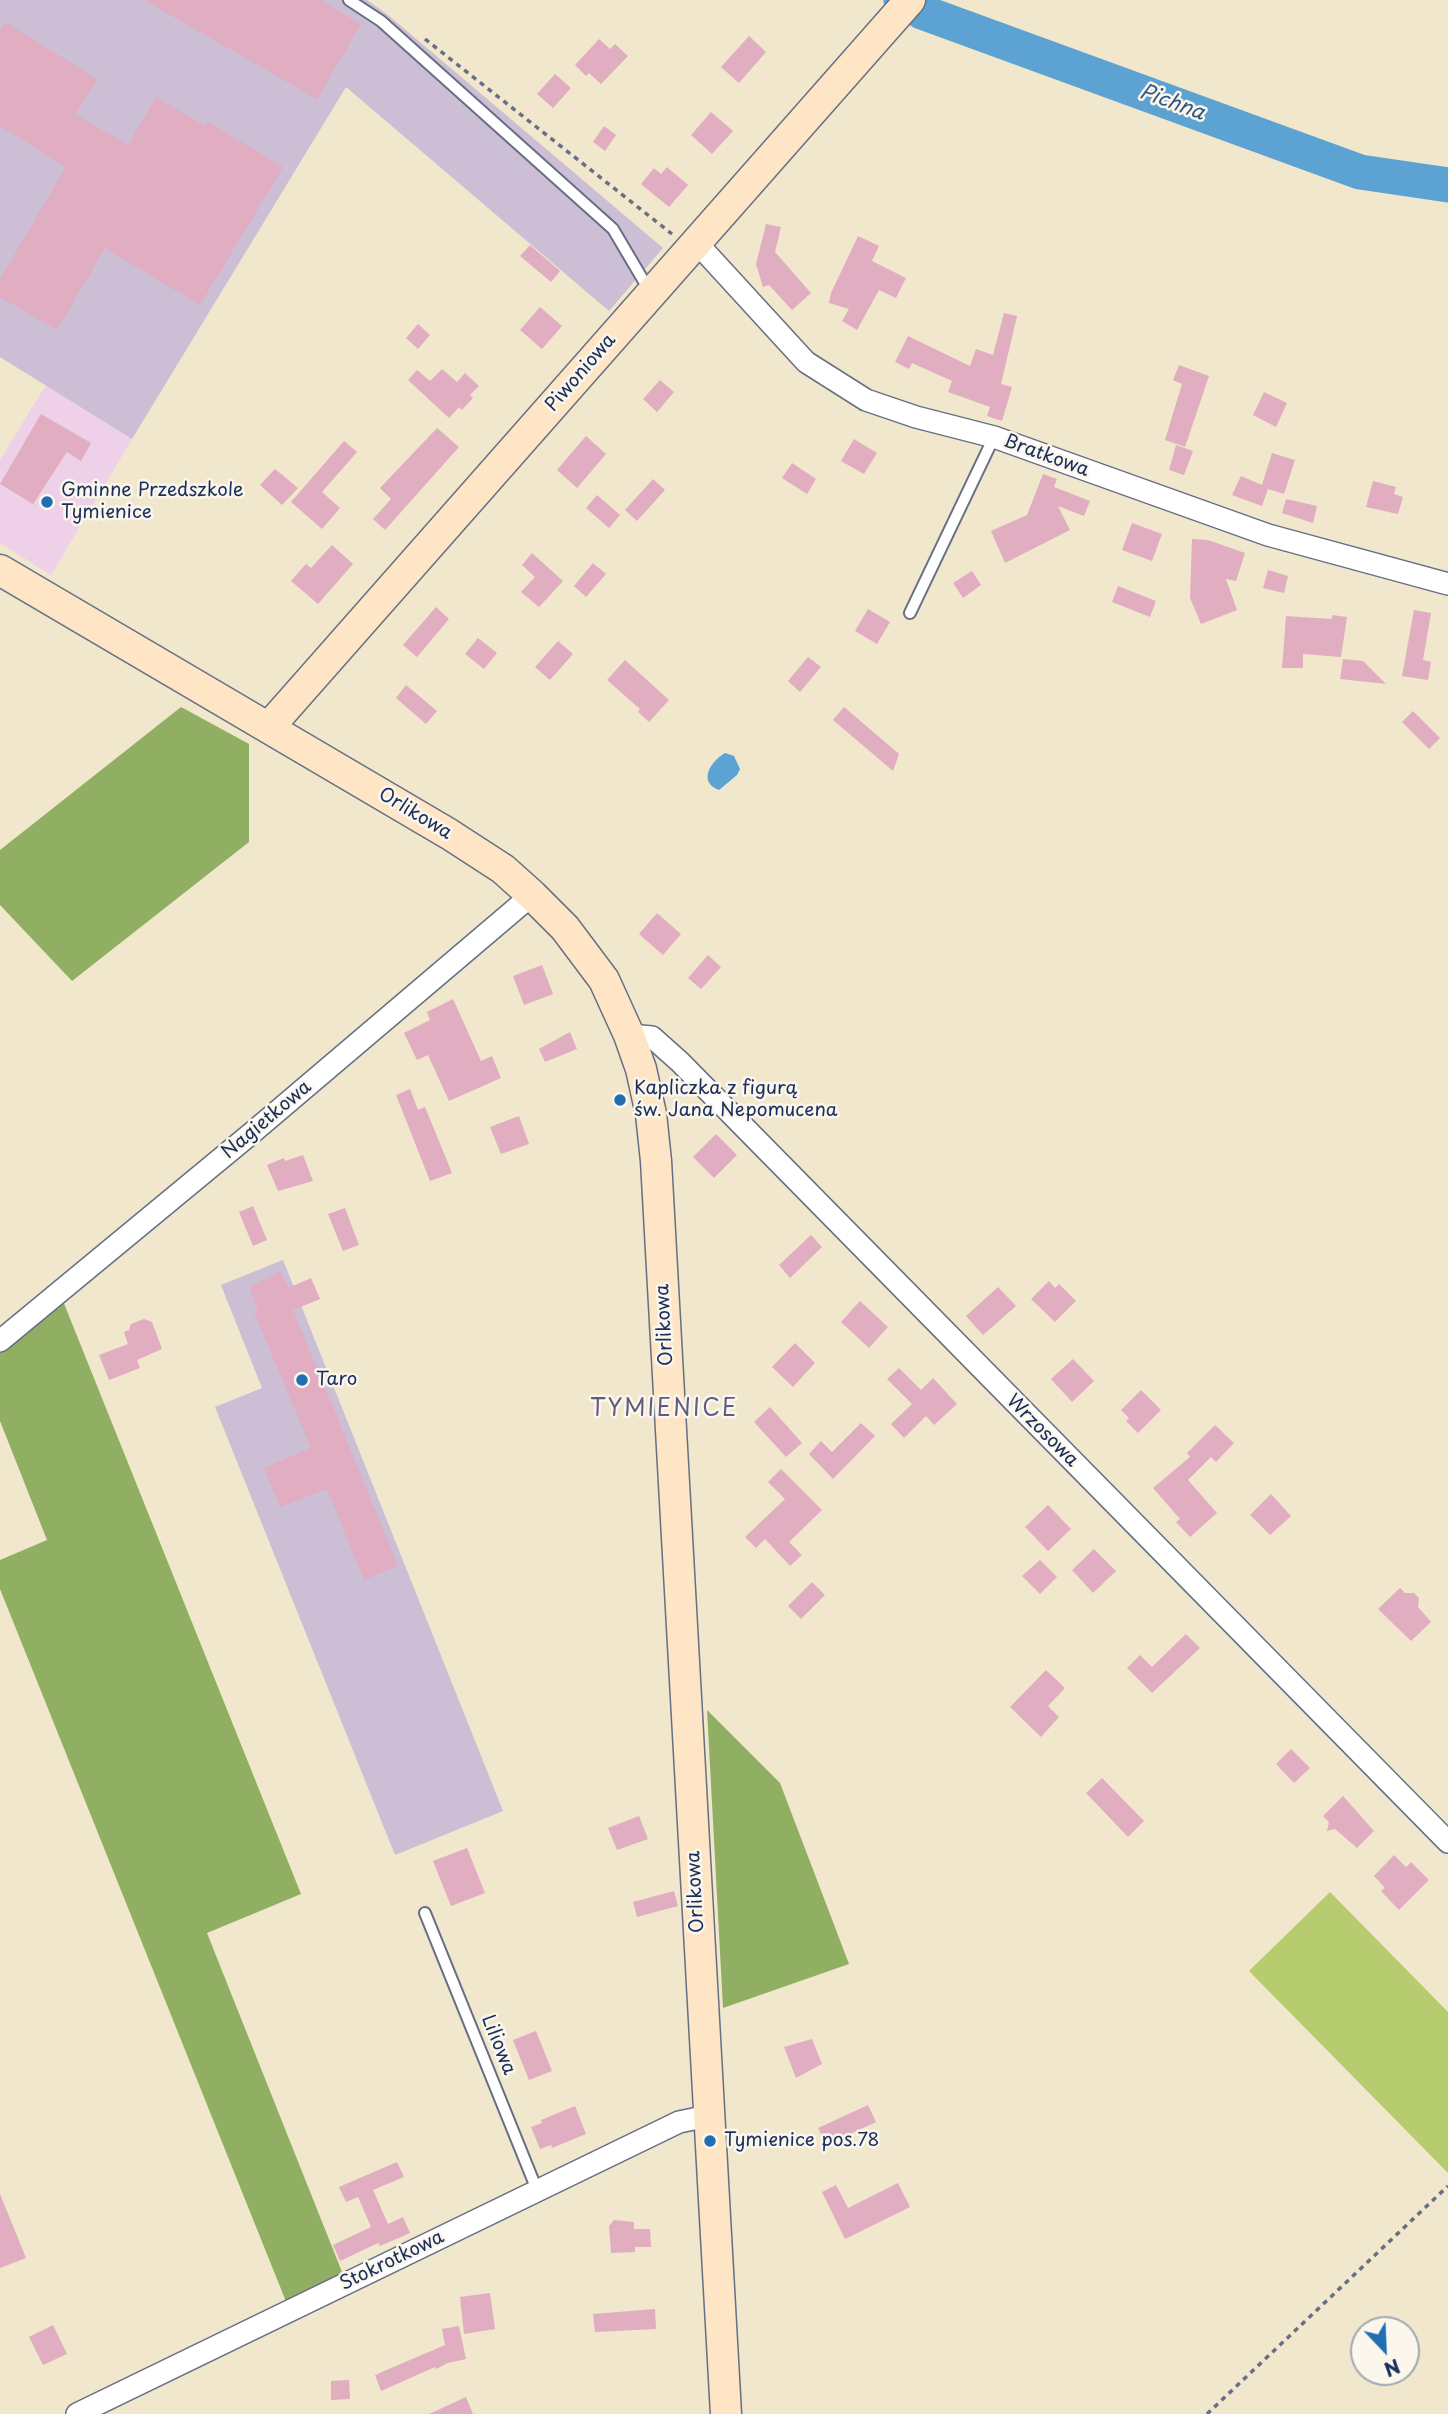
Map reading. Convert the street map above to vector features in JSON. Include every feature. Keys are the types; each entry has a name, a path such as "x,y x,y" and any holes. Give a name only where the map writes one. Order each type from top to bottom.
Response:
{"street":[{"name":"Piwoniowa","path":"269,727 901,9"},
{"name":"Bratkowa","path":"693,245 806,362 866,400 916,417 994,437 1268,535 1448,584"},
{"name":"Orlikowa","path":"0,570 450,834 503,869 565,928 604,980 629,1035 652,1114 656,1161 726,2414"},
{"name":"Nagietkowa","path":"0,1340 253,1132 532,895"},
{"name":"Wrzosowa","path":"629,1035 652,1037 680,1062 1448,1842"},
{"name":"Stokrotkowa","path":"77,2414 679,2122 708,2116"}],"lane":[{"path":"349,0 381,21 613,229 651,293"},
{"path":"910,614 994,437"},
{"name":"Liliowa","path":"425,1913 537,2190"}],"path":[{"path":"421,35 693,245"},
{"path":"1207,2414 1448,2186"}],"shaded area":[{"path":"0,0 367,0 663,248 609,311 346,87 132,439 0,357"},
{"name":"Gminne Przedszkole Tymienice","path":"46,385 132,439 51,575 0,543 0,460"},
{"path":"283,1260 503,1811 395,1855 215,1407 262,1388 221,1285"}],"green space":[{"path":"181,707 249,744 249,842 72,981 0,905 0,850"},
{"path":"63,1301 301,1894 207,1933 344,2277 287,2304 0,1589 0,1560 47,1540 0,1421 0,1353"},
{"path":"707,1710 780,1783 849,1964 723,2008"},
{"path":"1330,1892 1448,2012 1448,2173 1249,1971"}],"water":[{"path":"725,753 734,756 740,769 737,775 719,790 709,782 708,772 715,761"}],"building":[{"path":"144,0 320,0 361,24 317,99"},
{"path":"5,22 97,79 75,114 128,145 156,97 205,126 208,122 283,167 200,305 105,248 57,330 0,297 0,279 66,167 0,126 0,31"},
{"path":"749,36 766,52 739,83 721,67"},
{"path":"599,39 610,49 615,44 628,56 601,84 589,73 586,76 575,65"},
{"path":"555,74 571,88 553,108 537,94"},
{"path":"711,112 733,131 712,154 691,135"},
{"path":"604,126 616,135 605,151 593,142"},
{"path":"667,167 688,185 669,207 641,184 654,168 661,174"},
{"path":"766,224 781,227 775,252 811,293 792,310 769,285 763,287 756,264"},
{"path":"858,236 879,246 872,261 906,278 896,298 879,290 857,330 842,321 849,309 829,303 831,293"},
{"path":"530,245 560,271 551,282 520,256"},
{"path":"540,307 562,326 542,349 520,330"},
{"path":"1004,313 1017,316 1001,384 1012,387 1002,421 987,416 990,407 948,392 952,381 912,363 909,369 895,362 908,336 970,366 976,349 993,355"},
{"path":"418,324 430,335 418,349 406,338"},
{"path":"1179,365 1209,376 1185,447 1165,440 1182,384 1173,380"},
{"path":"442,369 457,382 465,373 479,386 470,395 473,398 462,410 459,407 449,418 408,380 417,370 430,381"},
{"path":"660,380 674,392 657,412 643,399"},
{"path":"1264,392 1287,403 1276,427 1253,415"},
{"path":"41,414 91,443 81,461 67,452 33,504 0,484"},
{"path":"437,428 459,447 385,530 373,519 391,499 380,488"},
{"path":"586,436 606,454 577,488 557,470"},
{"path":"854,439 877,453 864,474 841,461"},
{"path":"344,441 357,452 322,492 340,508 322,529 291,502"},
{"path":"1176,445 1193,451 1184,475 1169,470"},
{"path":"1272,453 1295,460 1284,494 1268,489 1262,506 1232,495 1241,476 1262,485"},
{"path":"792,463 816,479 807,494 782,478"},
{"path":"275,469 298,488 282,505 260,485"},
{"path":"1043,474 1057,479 1054,487 1090,501 1084,516 1058,506 1070,530 1005,563 991,531 1027,515"},
{"path":"653,479 665,490 637,521 625,510"},
{"path":"1373,481 1396,487 1394,494 1403,497 1398,514 1366,507"},
{"path":"597,495 620,515 609,528 586,508"},
{"path":"1286,499 1317,506 1313,523 1282,513"},
{"path":"1132,523 1162,534 1152,561 1122,550"},
{"path":"1192,539 1208,540 1245,553 1236,581 1226,579 1237,610 1201,624 1190,598"},
{"path":"332,545 353,564 318,604 291,581 306,564 311,568"},
{"path":"532,553 563,581 539,607 521,592 535,577 522,565"},
{"path":"593,563 606,574 586,597 574,586"},
{"path":"1268,570 1288,576 1284,593 1263,588"},
{"path":"972,571 981,585 963,598 953,583"},
{"path":"1118,586 1156,601 1150,617 1112,602"},
{"path":"436,607 449,619 417,657 403,645"},
{"path":"868,609 890,622 877,644 855,631"},
{"path":"1414,610 1431,613 1423,660 1431,662 1428,680 1402,676"},
{"path":"1332,615 1347,617 1341,657 1303,654 1303,668 1282,668 1286,616 1332,619"},
{"path":"478,638 497,653 484,669 465,654"},
{"path":"558,641 573,654 550,680 535,667"},
{"path":"808,657 821,667 800,692 788,681"},
{"path":"1343,659 1363,661 1386,684 1340,679"},
{"path":"625,660 669,700 649,722 638,712 640,709 607,680"},
{"path":"406,685 437,711 426,724 396,698"},
{"path":"844,707 899,754 893,771 833,720"},
{"path":"1413,711 1440,738 1429,749 1402,722"},
{"path":"657,913 681,934 663,955 639,934"},
{"path":"708,955 721,967 701,989 688,978"},
{"path":"542,965 553,994 524,1005 513,976"},
{"path":"453,999 481,1061 492,1056 501,1078 449,1101 428,1055 417,1060 404,1033 430,1020 427,1012"},
{"path":"570,1032 577,1049 545,1062 539,1049"},
{"path":"410,1089 418,1110 425,1107 452,1173 430,1181 396,1095"},
{"path":"519,1116 529,1144 501,1154 490,1127"},
{"path":"716,1134 737,1155 714,1178 693,1157"},
{"path":"303,1155 313,1181 278,1191 267,1165 284,1158 285,1161"},
{"path":"253,1206 267,1240 253,1246 239,1212"},
{"path":"345,1208 359,1245 343,1251 328,1214"},
{"path":"811,1235 822,1247 790,1278 779,1265"},
{"name":"Taro","path":"281,1271 288,1288 311,1278 320,1299 293,1310 398,1566 364,1580 327,1489 280,1507 264,1468 311,1448 254,1312 258,1310 249,1287"},
{"path":"1049,1281 1055,1288 1059,1284 1076,1301 1055,1322 1031,1299"},
{"path":"998,1287 1016,1306 983,1335 966,1316"},
{"path":"860,1301 888,1327 869,1348 841,1322"},
{"path":"144,1319 152,1322 162,1349 137,1360 140,1368 109,1380 99,1355 128,1344 124,1332 129,1330 131,1324"},
{"path":"795,1343 815,1363 793,1387 772,1367"},
{"path":"1073,1359 1094,1381 1072,1402 1051,1379"},
{"path":"899,1368 921,1390 933,1378 957,1404 934,1425 926,1416 904,1438 891,1424 912,1404 887,1379"},
{"path":"1141,1390 1161,1410 1138,1433 1126,1421 1129,1418 1121,1410"},
{"path":"770,1407 802,1443 786,1457 754,1422"},
{"path":"861,1423 875,1436 833,1479 809,1454 821,1441 832,1452"},
{"path":"1215,1425 1234,1443 1216,1462 1211,1457 1188,1480 1217,1513 1190,1537 1176,1522 1180,1519 1153,1488 1190,1457 1187,1453"},
{"path":"781,1469 822,1510 789,1542 802,1555 790,1566 765,1539 756,1548 745,1537 785,1499 768,1482"},
{"path":"1271,1494 1291,1516 1270,1535 1250,1515"},
{"path":"1048,1505 1071,1529 1048,1551 1025,1527"},
{"path":"1094,1549 1116,1571 1093,1593 1072,1570"},
{"path":"1040,1560 1057,1577 1040,1594 1022,1576"},
{"path":"812,1582 825,1595 801,1619 788,1606"},
{"path":"1400,1588 1419,1598 1418,1607 1431,1622 1411,1641 1378,1609"},
{"path":"1186,1634 1200,1648 1152,1693 1127,1668 1140,1655 1152,1667"},
{"path":"1046,1670 1065,1688 1048,1706 1059,1717 1041,1737 1010,1707"},
{"path":"1291,1749 1310,1768 1294,1783 1276,1764"},
{"path":"1102,1778 1144,1821 1128,1837 1086,1793"},
{"path":"1343,1796 1374,1831 1357,1848 1335,1829 1327,1831 1329,1822 1323,1816"},
{"path":"639,1816 648,1839 617,1850 608,1828"},
{"path":"467,1848 485,1893 451,1906 433,1861"},
{"path":"1394,1855 1406,1867 1411,1862 1429,1880 1399,1910 1381,1891 1385,1888 1374,1876"},
{"path":"674,1891 678,1906 637,1917 633,1902"},
{"path":"536,2031 552,2071 529,2080 513,2040"},
{"path":"812,2039 822,2064 796,2078 784,2047"},
{"path":"868,2105 876,2122 826,2145 818,2128"},
{"path":"575,2106 586,2134 552,2148 551,2145 540,2149 531,2127"},
{"path":"397,2162 404,2177 373,2190 388,2224 403,2217 410,2233 380,2246 378,2243 340,2261 333,2245 371,2227 358,2197 346,2202 339,2187"},
{"path":"898,2183 910,2207 845,2239 822,2192 836,2185 848,2208"},
{"path":"0,2194 26,2258 0,2268"},
{"path":"614,2220 634,2222 634,2229 650,2229 651,2247 635,2247 635,2252 611,2253 609,2226"},
{"path":"490,2293 495,2329 464,2334 460,2297"},
{"path":"655,2309 656,2329 595,2332 593,2314"},
{"path":"53,2325 67,2354 43,2365 29,2337"},
{"path":"459,2326 466,2359 436,2369 435,2367 381,2391 375,2375 445,2345 442,2329"},
{"path":"349,2380 350,2399 331,2400 331,2381"},
{"path":"466,2397 473,2414 429,2414"}],"waterway":[{"name":"Pichna","path":"901,0 922,12 1360,172 1448,185"}],"place":[{"name":"Gminne Przedszkole Tymienice","path":"47,502"},
{"name":"Kapliczka z figurą św. Jana Nepomucena","path":"620,1100"},
{"name":"Taro","path":"302,1380"},
{"name":"Tymienice pos.78","path":"710,2141"}],"district":[{"name":"TYMIENICE","path":"664,1410"}]}
